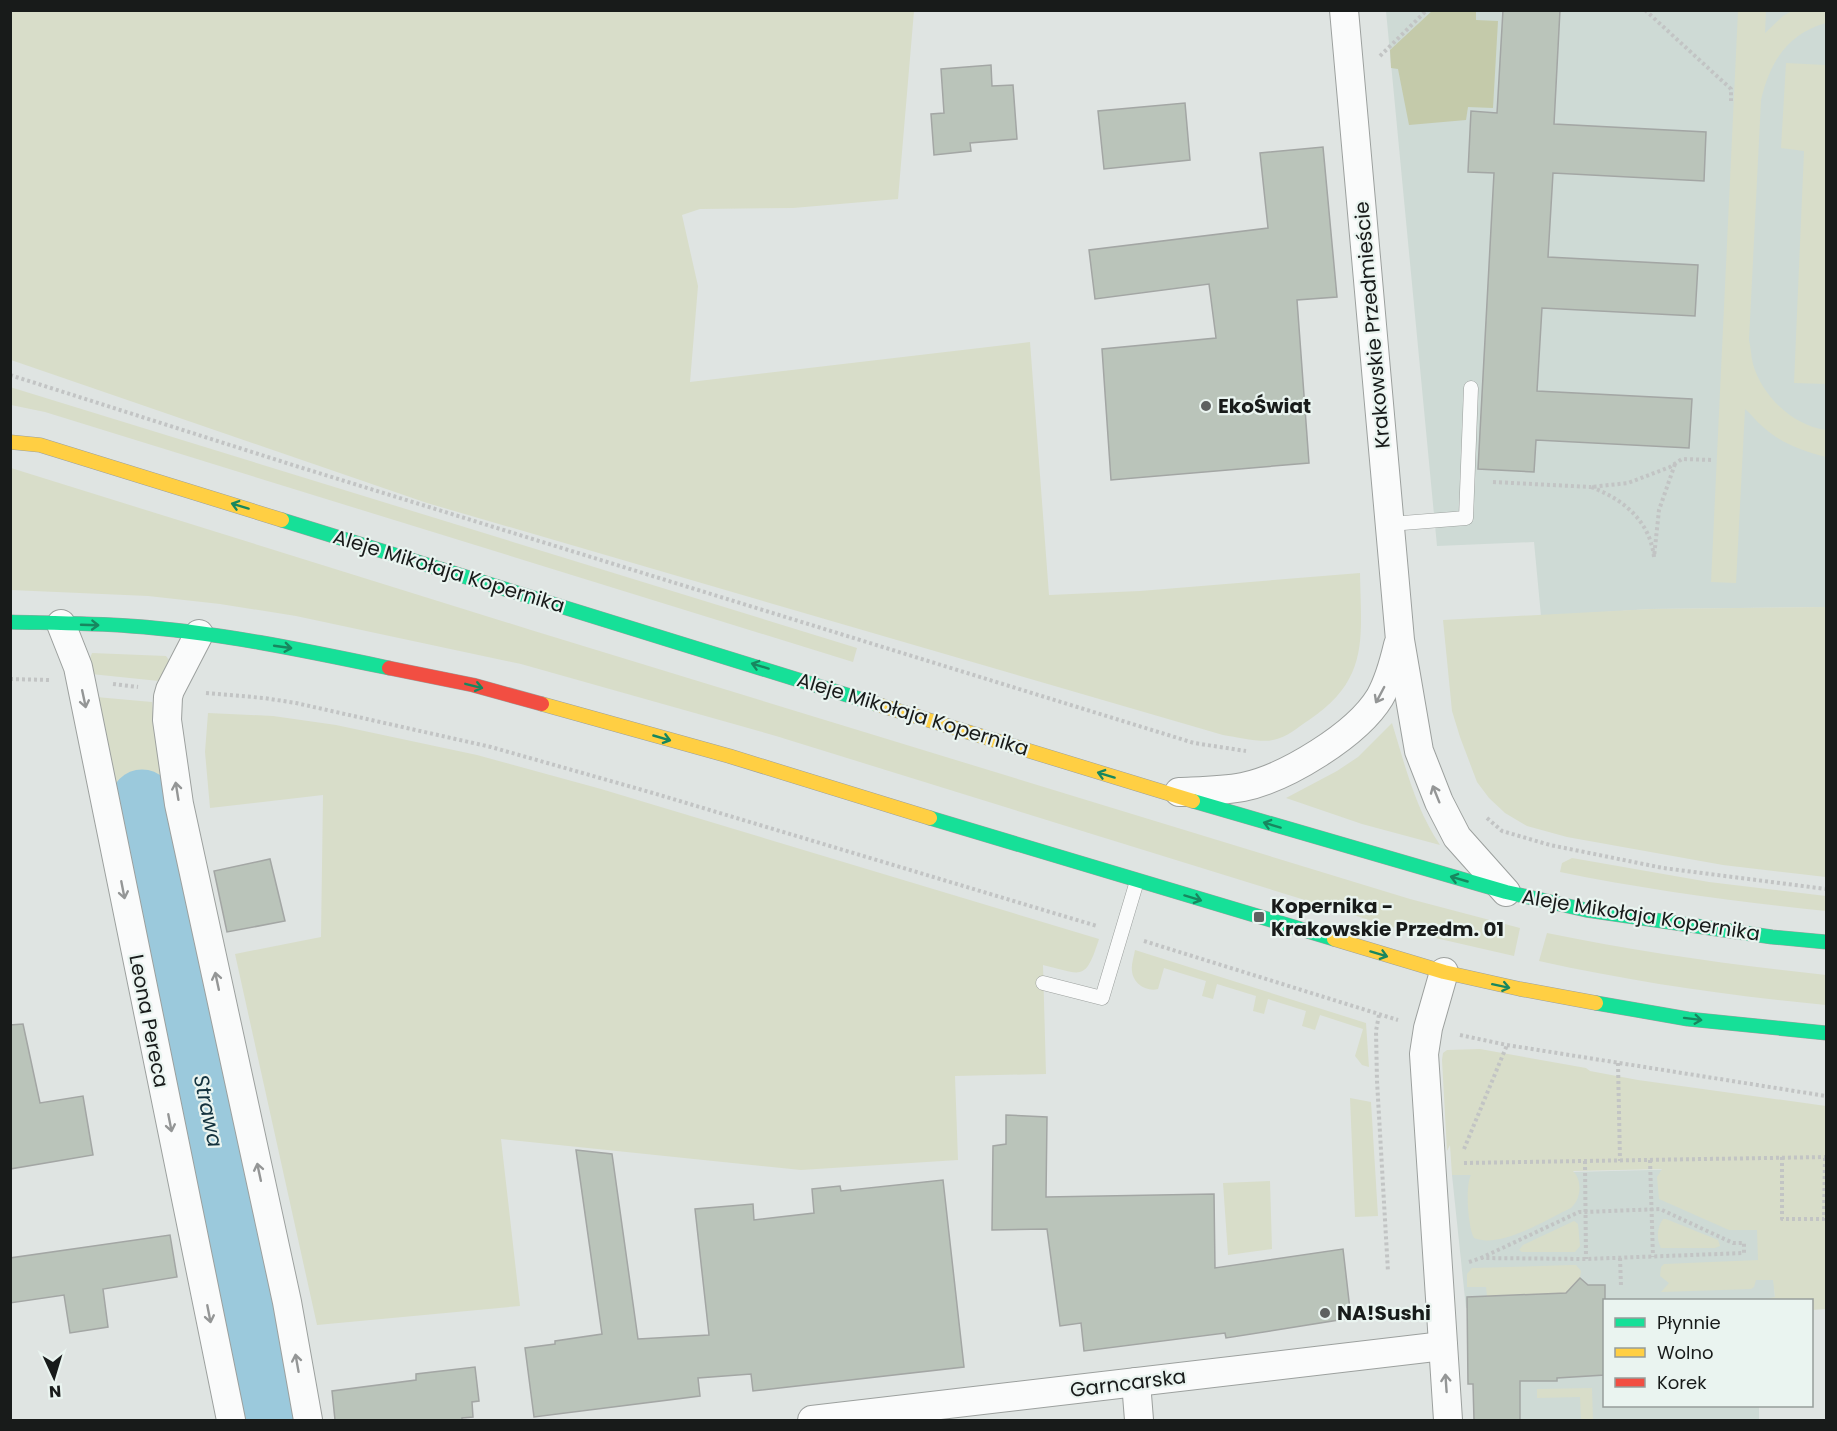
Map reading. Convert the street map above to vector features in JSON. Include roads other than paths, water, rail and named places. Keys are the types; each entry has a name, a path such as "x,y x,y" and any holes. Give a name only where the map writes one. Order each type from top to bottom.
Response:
{"main road":[{"path":"10,435 40,445"},
{"name":"Aleje Mikołaja Kopernika","path":"10,442 40,445 1162,792 1506,892 1586,910 1772,937 1827,942"},
{"path":"10,622 130,626 199,634 298,649 473,685 729,756 1444,972 1520,989 1688,1019 1827,1033"}],"street":[{"name":"Krakowskie Przedmieście","path":"1344,10 1400,640 1419,751 1439,802 1457,837 1506,892"},
{"name":"Leona Pereca","path":"61,624 74,654 81,681 231,1420"},
{"path":"199,634 170,690 166,720 179,804 287,1302 308,1420"},
{"name":"Krakowskie Przedmieście","path":"1162,792 1220,790 1246,786 1293,768 1334,743 1370,711 1381,695 1400,640"},
{"path":"1444,972 1424,1047 1449,1420"},
{"name":"Garncarska","path":"812,1420 1443,1346"},
{"path":"1136,1383 1139,1420"}],"lane":[{"path":"1390,524 1466,518 1471,388"},
{"path":"1042,983 1102,998 1137,881"}],"waterway":[{"name":"Strawa","path":"142,801 166,923 274,1420"}],"place":[{"name":"EkoŚwiat","path":"1206,406"},
{"name":"Kopernika - Krakowskie Przedm. 01","path":"1259,917"},
{"name":"NA!Sushi","path":"1325,1313"}]}
